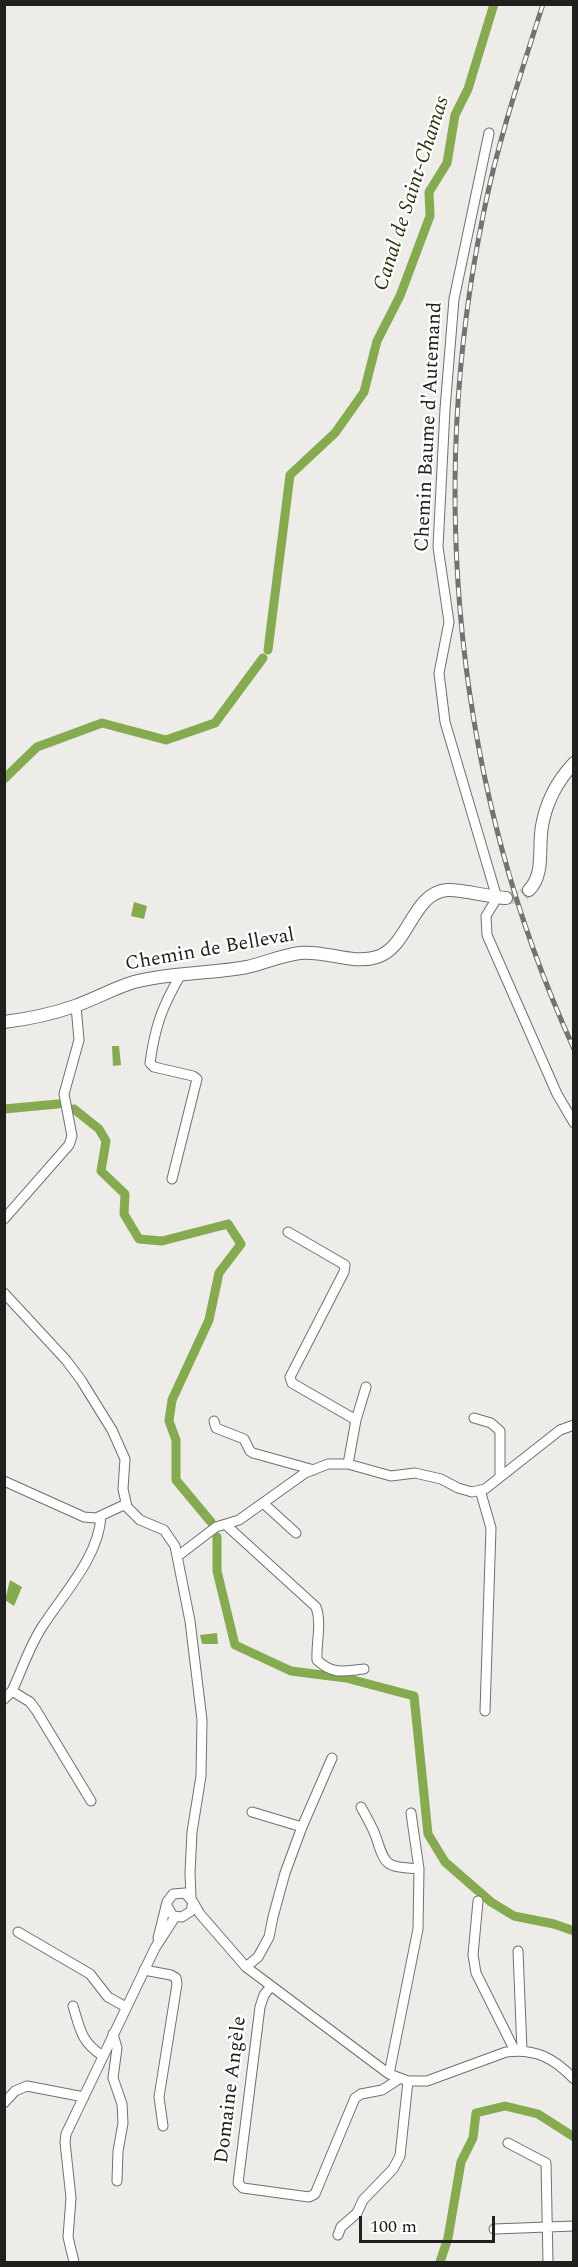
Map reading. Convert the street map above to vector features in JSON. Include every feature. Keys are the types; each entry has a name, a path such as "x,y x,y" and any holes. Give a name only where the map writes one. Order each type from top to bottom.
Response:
{"street":[{"name":"Chemin Baume d'Autemand","path":"489,133 454,299 445,409 438,547 449,622 438,673 445,722 501,898"},
{"path":"529,890 535,884 539,873 544,813 558,783 573,763"},
{"name":"Chemin de Belleval","path":"4,1022 31,1019 76,1006 134,983 181,974 246,967 299,953 364,959 377,957 389,950 420,909 435,894 447,890 501,898"},
{"path":"501,898 486,916 487,935 556,1094 573,1123"},
{"path":"172,1179 197,1079 193,1076 153,1067 150,1063 154,1037 164,1004 181,974"},
{"path":"4,1219 69,1145 72,1136 64,1094 79,1040 76,1006"},
{"path":"288,1232 340,1260 346,1269 290,1380 356,1420"},
{"path":"4,1293 66,1360 81,1380 112,1430 125,1459 123,1489 126,1504 140,1520 165,1530 178,1556 190,1621 202,1720 201,1776 192,1832 190,1873 192,1909 182,1917 175,1917 167,1906"},
{"path":"348,1464 356,1420 366,1387"},
{"path":"474,1418 491,1423 500,1431 500,1477"},
{"path":"214,1421 216,1428 244,1439 249,1451 253,1453 314,1470"},
{"path":"178,1556 216,1527 226,1526 239,1520 304,1473 328,1464 348,1464 391,1476 415,1473 441,1479 472,1492 485,1488 560,1430 573,1425"},
{"path":"4,1481 84,1518 96,1518 126,1504"},
{"path":"480,1490 491,1528 485,1711"},
{"path":"263,1503 296,1533"},
{"path":"4,1699 12,1691 43,1625 58,1606 80,1570 96,1539 101,1516"},
{"path":"226,1526 316,1607 319,1616 316,1642 317,1660 326,1668 337,1672 364,1670"},
{"path":"12,1691 30,1702 36,1710 91,1801"},
{"path":"246,1967 258,1957 269,1937 285,1873 332,1758"},
{"path":"361,1807 376,1836 378,1849 385,1861 394,1867 419,1869"},
{"path":"252,1812 302,1827"},
{"path":"389,2074 418,1929 419,1869 411,1813"},
{"path":"155,1948 168,1898 178,1892 190,1873"},
{"path":"178,1892 185,1893 192,1900 205,1920 246,1967 389,2074 404,2080 427,2081 506,2052 518,2050 551,2058 573,2079"},
{"path":"477,1901 473,1955 476,1973 518,2050"},
{"path":"188,1914 205,1920"},
{"path":"74,2262 68,2237 71,2198 66,2134 155,1948 175,1917"},
{"path":"18,1932 90,1974 108,1997 126,2007"},
{"path":"518,1951 518,2050"},
{"path":"144,1970 171,1975 176,1978 177,1984 159,2097 163,2126"},
{"name":"Domaine Angèle","path":"271,1986 264,1995 257,2028 238,2183 243,2188 309,2197 315,2194 355,2097 382,2090 404,2080"},
{"path":"73,2006 83,2038 93,2049 103,2055"},
{"path":"113,2034 117,2049 113,2078 122,2104 123,2123 118,2151 117,2181"},
{"path":"338,2235 341,2227 357,2213 363,2200 393,2169 400,2156 404,2080"},
{"path":"4,2103 15,2091 27,2086 84,2097"},
{"path":"508,2143 546,2163 548,2262"},
{"path":"494,2229 573,2226"}],"shaded area":[{"path":"134,902 147,906 144,919 131,916"},
{"path":"112,1046 119,1046 121,1065 113,1066"},
{"path":"10,1580 22,1587 14,1606 5,1600"},
{"path":"217,1633 218,1644 202,1644 200,1635"}],"waterway":[{"name":"Canal de Saint-Chamas","path":"268,650 290,475 335,433 364,392 377,341 400,296 430,216 429,192 447,163 455,115 468,89 494,4"},
{"name":"Canal de Saint-Chamas","path":"4,779 37,747 102,723 166,740 215,723 263,658"},
{"name":"Canal de Saint-Chamas","path":"4,1109 58,1104"},
{"name":"Canal de Saint-Chamas","path":"74,1109 99,1129 106,1141 101,1171 125,1194 124,1214 139,1239 162,1241 228,1224 241,1244 219,1273 209,1320 172,1400 169,1421 176,1440 176,1480 211,1522"},
{"name":"Canal de Saint-Chamas","path":"217,1537 217,1571 235,1645 291,1671 346,1678 414,1696 428,1834 445,1862 491,1902 514,1916 554,1924 574,1931"},
{"name":"Canal de Saint-Chamas","path":"440,2262 448,2238 461,2162 473,2138 476,2113 505,2106 538,2114 574,2137"}],"tunnel":[{"path":"506,898 521,897 529,890"}],"railway":[{"path":"543,4 496,159 484,211 466,317 457,423 456,530 463,637 478,743 502,847 534,950 574,1049"}]}
